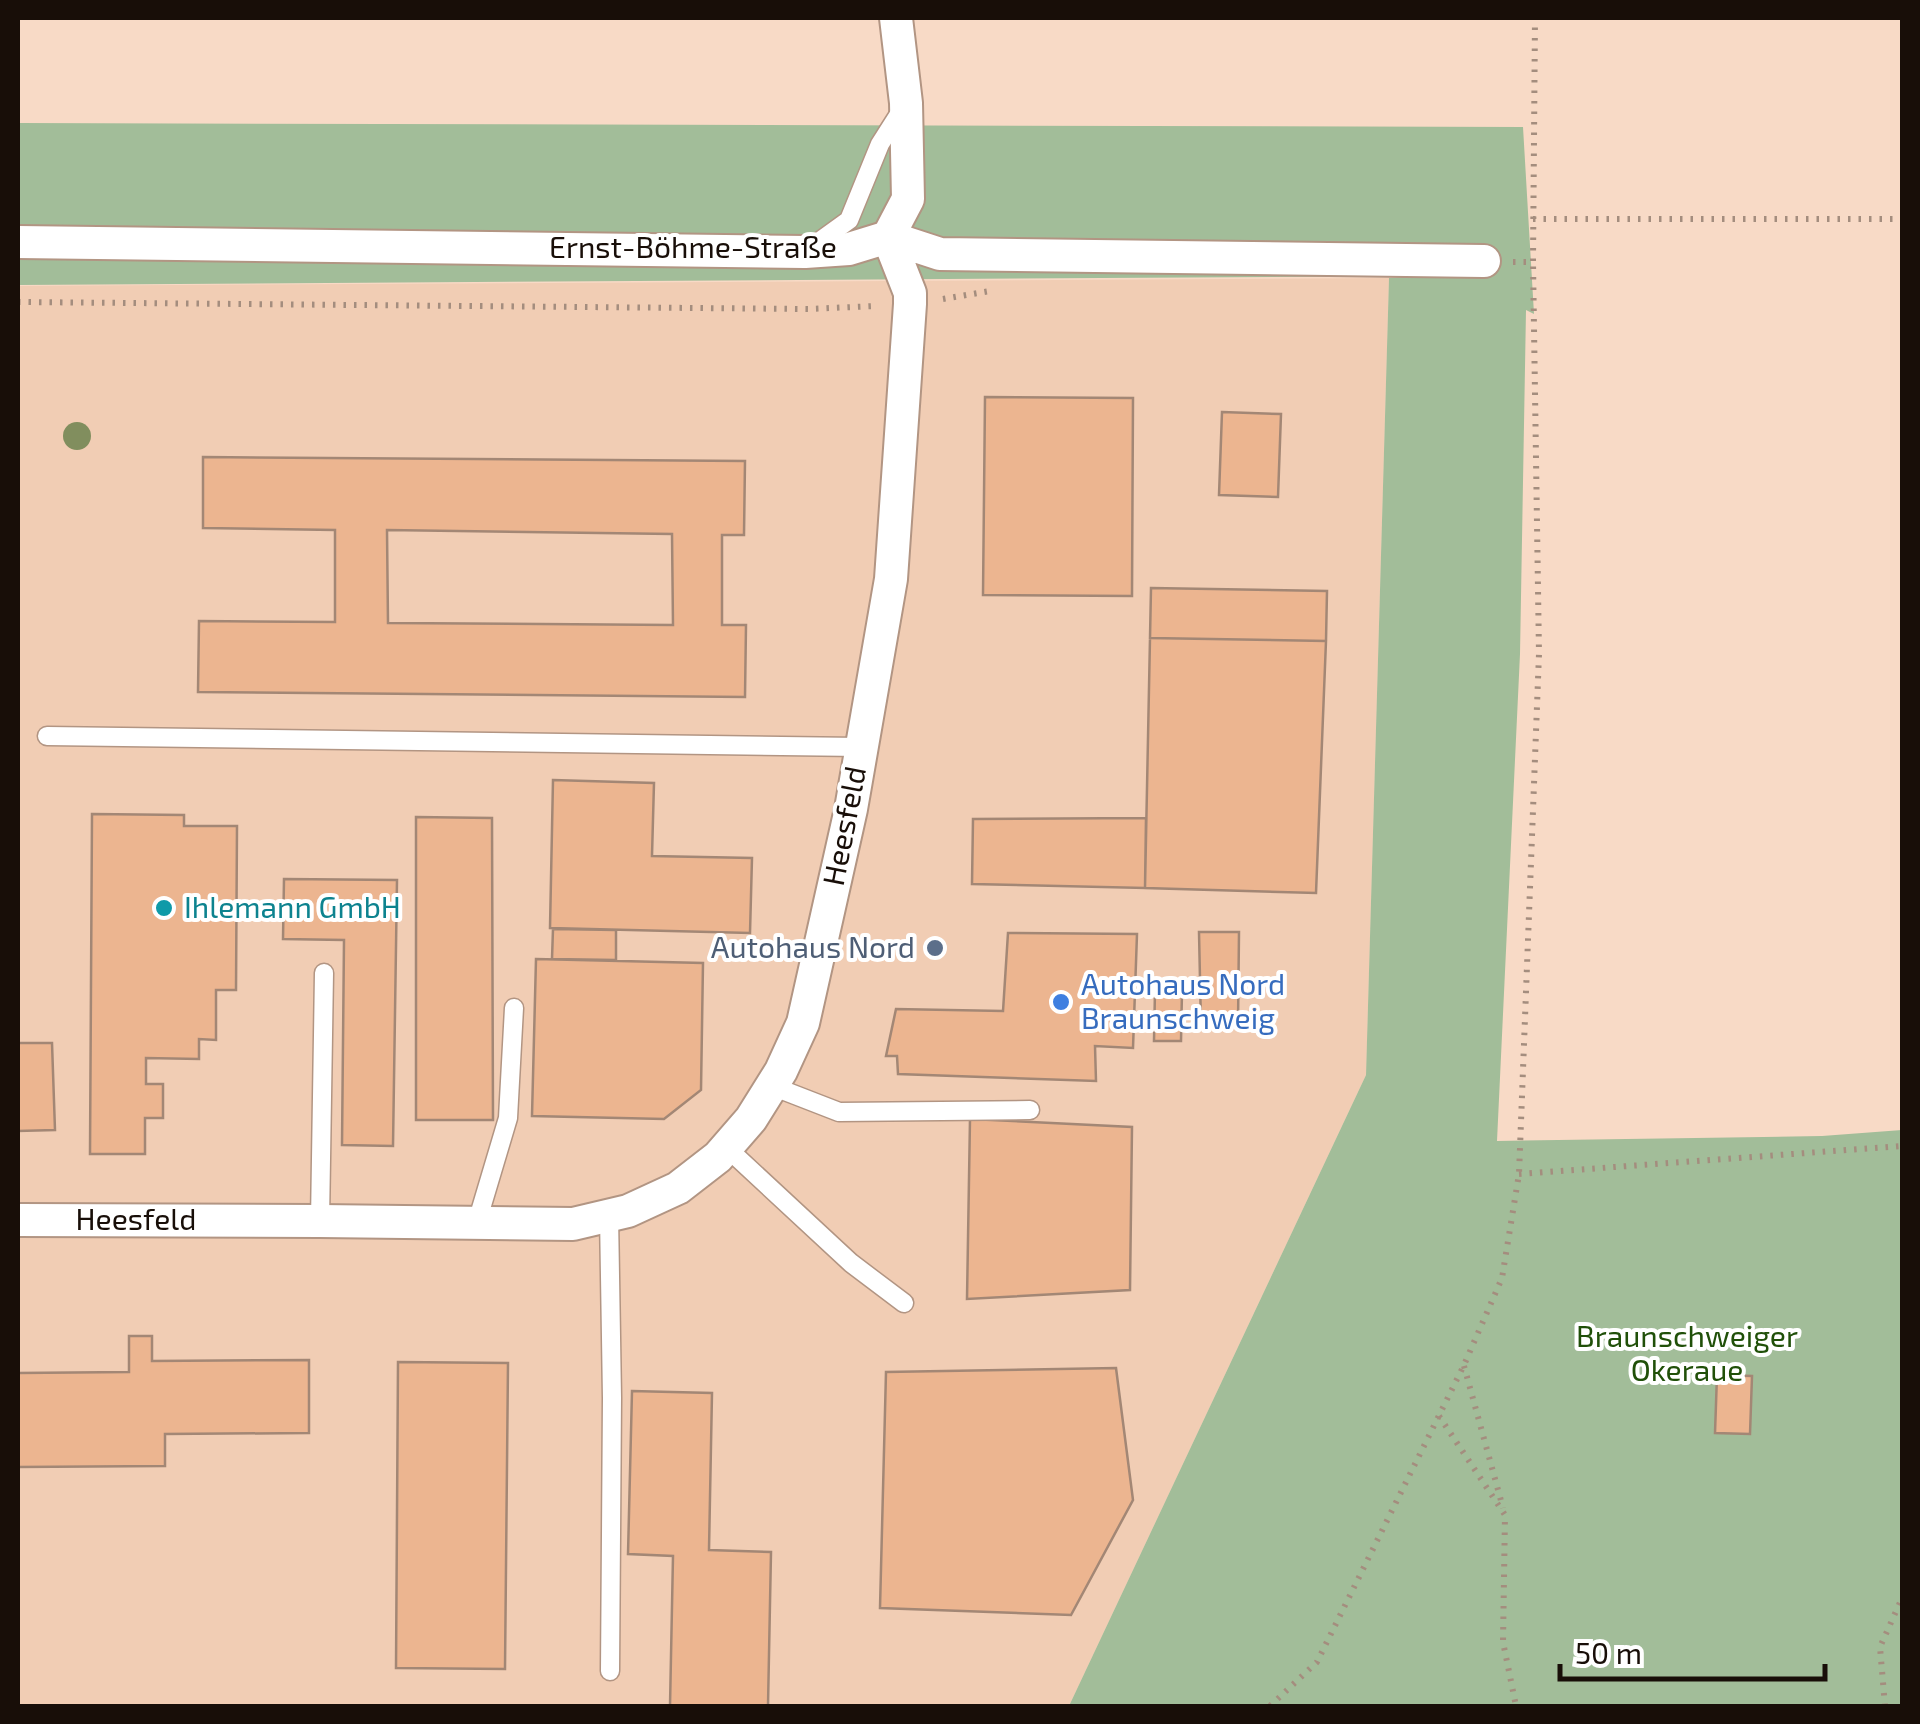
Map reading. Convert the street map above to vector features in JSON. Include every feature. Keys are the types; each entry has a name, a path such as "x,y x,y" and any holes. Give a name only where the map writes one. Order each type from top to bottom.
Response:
{"street":[{"path":"896,18 906,103 908,199 888,237 940,254 1484,261"},
{"name":"Ernst-Böhme-Straße","path":"18,242 805,252 849,249 888,237"},
{"name":"Heesfeld","path":"18,1220 573,1224 628,1211 678,1188 718,1157 751,1118 781,1072 803,1023 851,809 891,579 910,304 910,293 888,237"}],"lane":[{"path":"805,252 849,220 880,144 906,103"},
{"path":"48,736 860,747"},
{"path":"320,1220 324,973"},
{"path":"477,1222 508,1118 514,1008"},
{"path":"772,1086 839,1112 1030,1110"},
{"path":"726,1147 851,1263 904,1303"},
{"path":"609,1215 610,1671"}],"path":[{"path":"1270,1706 1317,1662 1464,1365 1502,1278 1518,1174 1539,654 1533,262 1535,18"},
{"path":"1533,219 1902,219"},
{"path":"1484,261 1533,262"},
{"path":"18,302 808,309 910,304 1000,290"},
{"path":"1518,1174 1902,1146"},
{"path":"1464,1365 1505,1515 1503,1642 1516,1706"},
{"path":"1439,1416 1505,1515"},
{"path":"1885,1706 1880,1647 1902,1598"}],"shaded area":[{"path":"1389,278 1366,1075 1069,1706 18,1706 18,286"}],"green space":[{"name":"Braunschweiger Okeraue","path":"18,123 1523,127 1534,314 1526,310 1520,654 1497,1141 1822,1136 1902,1130 1902,1706 1069,1706 1366,1075 1389,278 1419,276 18,285"}],"building":[{"path":"985,397 1133,398 1132,596 983,595"},
{"path":"1222,412 1281,414 1278,497 1219,495"},
{"path":"203,457 745,461 744,535 722,535 722,625 746,625 745,697 198,692 199,621 335,622 335,530 203,528","holes":["387,530 672,534 673,625 388,623"]},
{"path":"1151,588 1327,591 1326,641 1150,638"},
{"path":"1150,638 1326,641 1316,893 1145,888"},
{"path":"553,780 654,783 652,856 752,858 750,933 550,928"},
{"name":"Ihlemann GmbH","path":"92,814 184,815 184,826 237,826 236,990 216,990 216,1040 199,1039 199,1059 146,1058 146,1084 163,1084 163,1118 145,1118 145,1154 90,1154"},
{"path":"416,817 492,818 493,1120 416,1120"},
{"path":"1146,818 1145,888 972,884 973,819"},
{"path":"284,879 397,880 393,1146 342,1145 344,940 283,939"},
{"path":"553,929 616,930 616,960 552,959"},
{"path":"1199,932 1239,932 1238,1026 1201,1026"},
{"path":"1008,933 1137,934 1133,1048 1095,1046 1096,1081 898,1074 897,1056 886,1056 896,1009 1003,1011"},
{"path":"536,959 703,963 701,1090 664,1119 532,1116"},
{"path":"1155,990 1182,991 1181,1041 1154,1041"},
{"path":"18,1043 52,1043 55,1130 18,1131"},
{"path":"970,1119 1132,1127 1130,1290 967,1299"},
{"path":"129,1336 152,1336 152,1361 309,1360 309,1433 165,1434 165,1466 18,1467 18,1373 129,1372"},
{"path":"398,1362 508,1363 505,1669 396,1668"},
{"path":"1116,1368 1133,1500 1071,1615 880,1608 886,1372"},
{"path":"1717,1375 1752,1376 1750,1434 1715,1433"},
{"path":"632,1391 712,1393 709,1550 771,1552 768,1706 670,1706 673,1556 628,1554"}],"place":[{"name":"Ihlemann GmbH","path":"164,908"},
{"name":"Autohaus Nord","path":"935,948"},
{"name":"Autohaus Nord Braunschweig","path":"1061,1002"}]}
